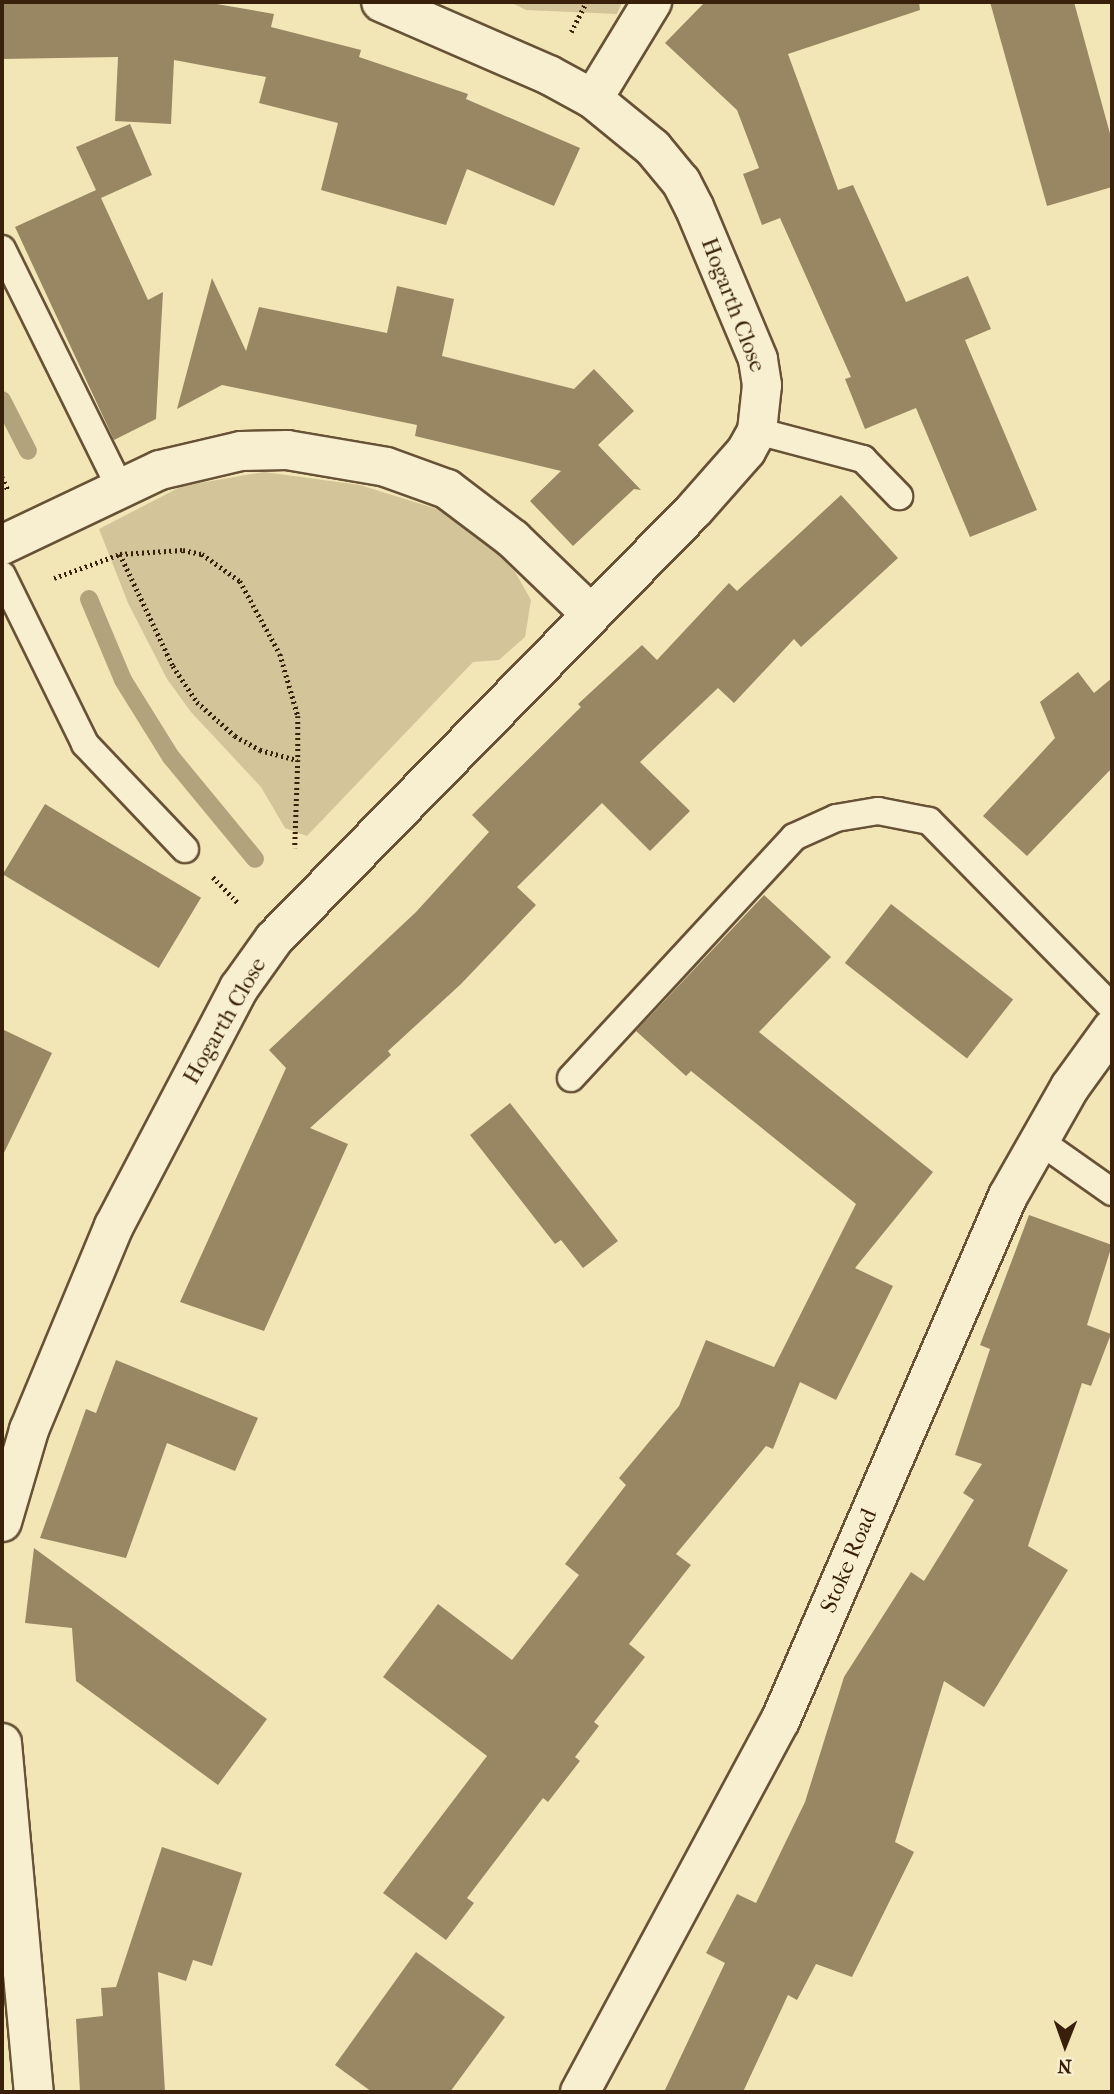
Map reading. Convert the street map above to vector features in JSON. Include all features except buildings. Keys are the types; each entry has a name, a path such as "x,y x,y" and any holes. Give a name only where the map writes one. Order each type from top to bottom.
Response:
{"street":[{"name":"Hogarth Close","path":"2,1521 29,1430 114,1226 239,988 274,939 590,613 694,510 740,458 757,431 762,385 758,359 694,207 681,182 653,148 593,99 381,2"},
{"path":"593,99 652,2"},
{"path":"15,538 119,486 200,458 241,451 287,450 386,467 447,489 480,512 590,613"},
{"name":"Stoke Road","path":"580,2092 780,1721 980,1254 1037,1139 1112,1029"},
{"path":"2,1743 34,2092"}],"lane":[{"path":"2,249 119,486"},
{"path":"757,431 863,459 899,496"},
{"path":"2,575 85,744 185,849"},
{"path":"571,1077 794,836 836,818 878,811 929,821 1112,1007"},
{"path":"1037,1139 1112,1192"}],"path":[{"path":"2,477 15,538 55,581 120,554 183,550 202,555 240,581 280,654 298,716 295,854"},
{"path":"120,554 173,666 197,702 243,741 298,760"},
{"path":"185,849 274,939"}],"shaded area":[{"path":"510,2 622,2 617,14 526,10"},
{"path":"264,472 360,485 437,509 493,549 515,572 531,600 525,637 499,660 473,662 307,836 285,828 261,787 191,712 167,679 128,603 99,529 182,486"}],"waterway":[{"path":"2,400 28,451"},
{"path":"89,599 123,680 171,757 255,859"}]}
